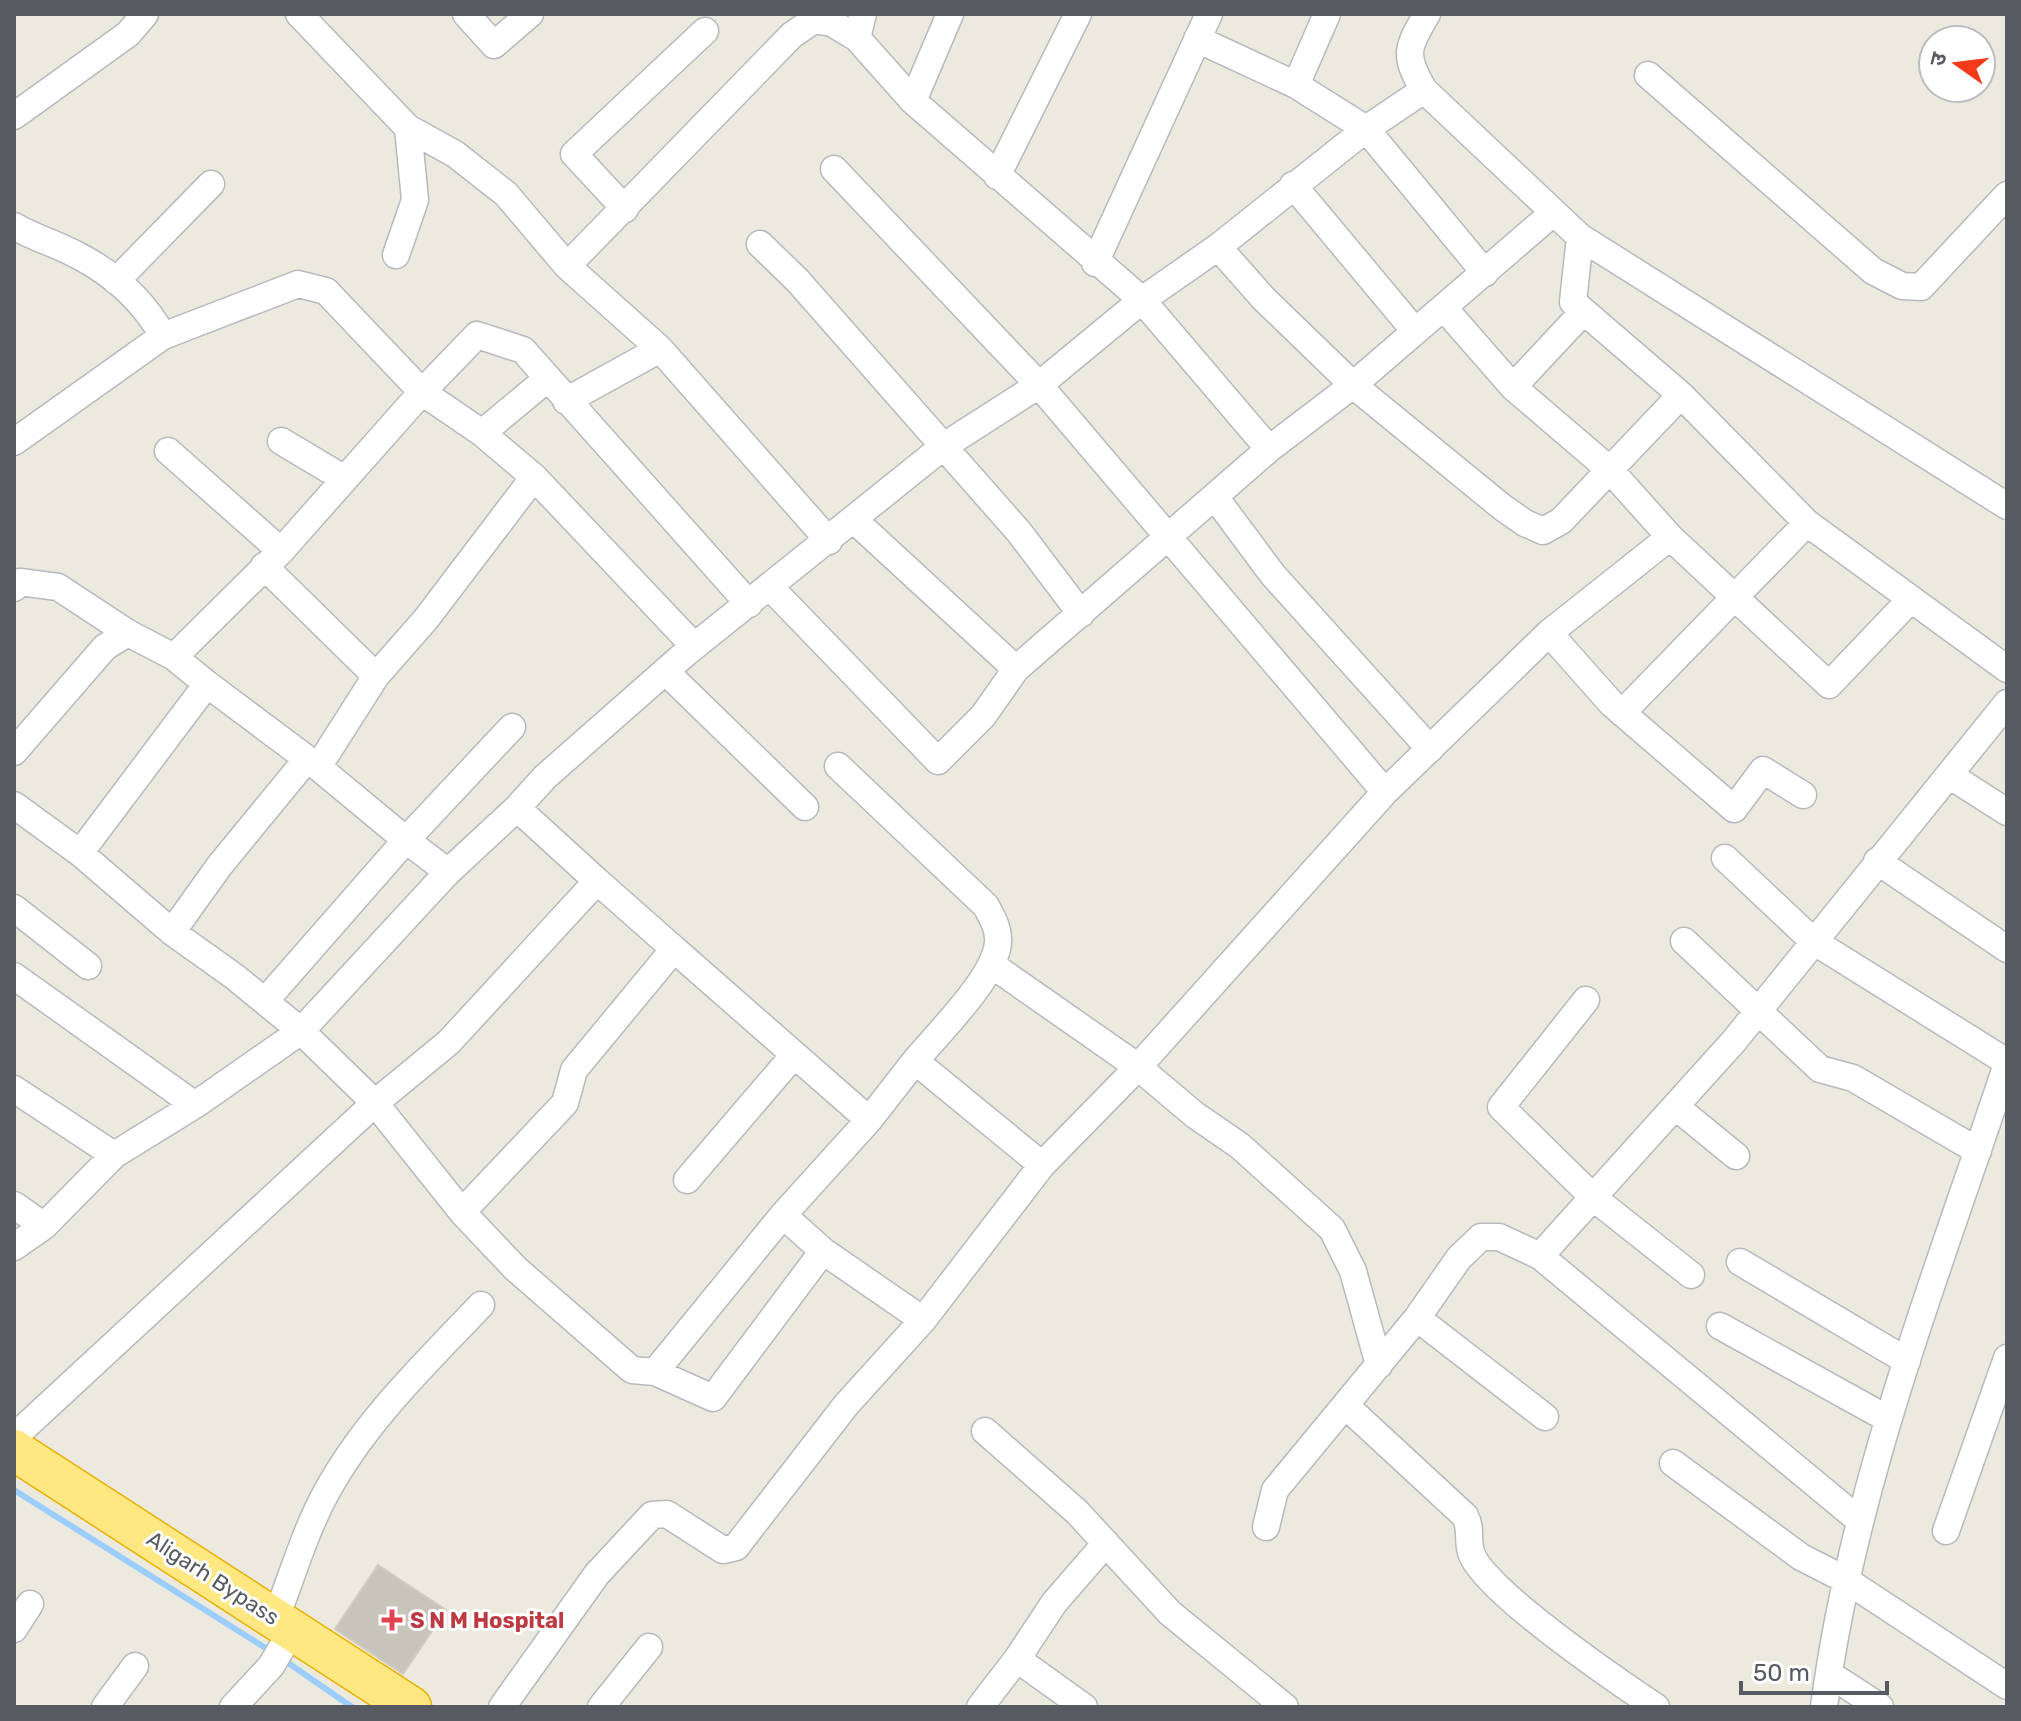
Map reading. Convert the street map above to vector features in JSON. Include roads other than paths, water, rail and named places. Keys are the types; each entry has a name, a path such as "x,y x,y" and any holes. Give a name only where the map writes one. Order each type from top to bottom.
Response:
{"highway":[{"name":"Aligarh Bypass","path":"14,1450 285,1629 411,1707"}],"street":[{"path":"14,116 128,34 145,14"},
{"path":"299,14 408,128 455,154 506,194 567,266 660,349 829,541"},
{"path":"466,14 494,45 530,14"},
{"path":"913,101 950,14"},
{"path":"997,176 1078,14"},
{"path":"1296,85 1327,14"},
{"path":"1427,14 1408,46 1411,68 1424,90 1580,237 2007,506"},
{"path":"567,266 792,35 814,20 860,26 913,101 1095,263 1142,300 1269,449"},
{"path":"1095,263 1198,22 1366,129 1485,273"},
{"path":"625,209 574,154 705,31"},
{"path":"1648,75 1873,271 1902,286 1921,287 2007,195"},
{"path":"14,1247 44,1226 114,1155 195,1105 301,1031 448,872 517,808 545,777 694,646 944,446 1039,385 1142,300 1218,247 1366,129 1424,90"},
{"path":"396,255 415,200 408,128"},
{"path":"834,169 1039,385 1385,792"},
{"path":"116,281 211,184"},
{"path":"1293,185 1414,330"},
{"path":"770,587 938,761 983,716 1016,669 1269,449 1353,385 1553,213"},
{"path":"14,226 77,255 116,281 148,309 163,336"},
{"path":"1580,237 1573,302 1681,395 1807,523 2007,669"},
{"path":"760,244 1019,532 1081,614"},
{"path":"1218,247 1263,298 1353,385 1418,434 1502,507 1543,531 1561,521 1681,395"},
{"path":"14,442 163,336 298,284 326,291 422,392 482,433 534,477 694,646"},
{"path":"1444,308 1513,387 1610,470 1670,537 1829,685 1910,600"},
{"path":"1513,387 1583,312"},
{"path":"174,657 272,558 477,335 523,350 749,604"},
{"path":"566,401 660,349"},
{"path":"482,433 547,379"},
{"path":"281,441 343,478"},
{"path":"168,451 272,558 376,676"},
{"path":"172,932 220,865 312,763 376,676 426,619 534,477"},
{"path":"1215,497 1273,575 1430,749"},
{"path":"853,519 1016,669"},
{"path":"1622,713 1807,523"},
{"path":"502,1707 597,1574 644,1521 659,1513 667,1514 723,1550 736,1547 846,1405 923,1320 1042,1165 1138,1067 1385,792 1549,633 1670,537"},
{"path":"14,588 20,582 58,587 128,633 174,657 448,872"},
{"path":"14,752 105,647 128,633"},
{"path":"1549,633 1622,713 1734,809 1763,770 1803,795"},
{"path":"665,671 805,807"},
{"path":"80,853 207,684"},
{"path":"1540,1256 1595,1199 1758,1011 2007,703"},
{"path":"265,1001 406,840 512,727"},
{"path":"655,1372 783,1215 869,1120 992,965 998,944 997,928 986,906 838,766"},
{"path":"1949,775 2007,812"},
{"path":"14,805 80,853 172,932 301,1031 375,1103 462,1212 515,1268 632,1370 655,1372 713,1398 823,1251"},
{"path":"517,808 869,1120"},
{"path":"1725,858 1813,941 2007,1063 2000,1113 1978,1151 1888,1419 1859,1520 1824,1707"},
{"path":"1877,861 2007,949"},
{"path":"14,1437 375,1103 449,1042 597,881"},
{"path":"14,908 88,966"},
{"path":"1684,941 1820,1069 1853,1078 1978,1151"},
{"path":"462,1212 565,1103 574,1070 674,949"},
{"path":"992,965 1138,1067 1195,1115 1240,1146 1332,1229 1353,1271 1379,1365"},
{"path":"14,976 195,1105"},
{"path":"1586,1000 1501,1107 1595,1199 1691,1275"},
{"path":"687,1180 794,1055"},
{"path":"915,1061 1042,1165"},
{"path":"14,1089 114,1155"},
{"path":"1676,1107 1736,1156"},
{"path":"14,1205 44,1226"},
{"path":"783,1215 823,1251 923,1320"},
{"path":"1266,1527 1275,1490 1417,1318 1459,1258 1481,1237 1499,1237 1540,1256 1859,1520"},
{"path":"1740,1262 1907,1361"},
{"path":"233,1707 271,1666 325,1495 355,1445 388,1404 481,1305"},
{"path":"1417,1318 1545,1417"},
{"path":"1720,1326 1888,1419"},
{"path":"1946,1531 2005,1374"},
{"path":"1346,1406 1465,1516 1470,1526 1471,1553 1492,1582 1576,1652 1656,1707"},
{"path":"985,1431 1077,1512 1170,1613 1285,1707"},
{"path":"1673,1463 1790,1549 1846,1580 2007,1686"},
{"path":"980,1707 1054,1603 1106,1543"},
{"path":"14,1629 30,1604"},
{"path":"601,1707 649,1647"},
{"path":"1017,1659 1084,1707"},
{"path":"105,1707 135,1666"},
{"path":"1829,1674 1880,1707"}],"waterway":[{"path":"14,1490 272,1652"},
{"path":"281,1658 352,1707"}],"place":[{"name":"S N M Hospital","path":"392,1620"}]}
